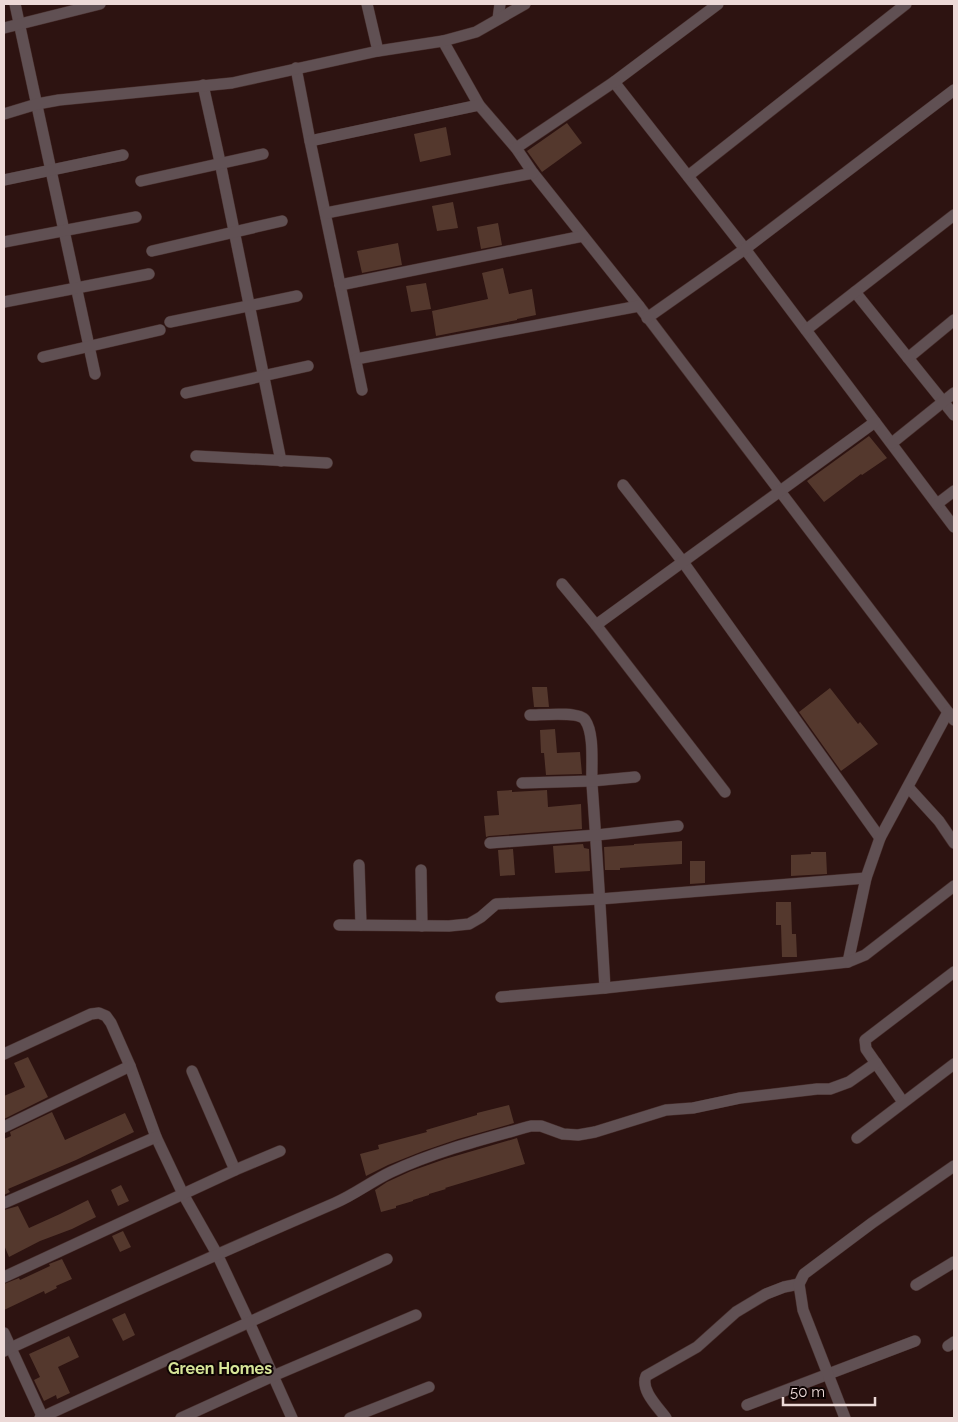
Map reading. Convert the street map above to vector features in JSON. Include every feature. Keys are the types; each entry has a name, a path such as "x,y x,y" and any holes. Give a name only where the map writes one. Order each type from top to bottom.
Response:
{"street":[{"path":"15,4 95,374"},
{"path":"4,28 100,4"},
{"path":"367,4 378,51"},
{"path":"498,19 500,4"},
{"path":"4,114 37,104 59,100 232,83 378,51 443,41 476,32 525,4"},
{"path":"516,148 614,82 718,4"},
{"path":"688,176 906,4"},
{"path":"443,41 479,104 516,148 533,173 639,306 951,716 880,838 866,878 848,962"},
{"path":"296,68 362,390"},
{"path":"614,82 745,249 954,527"},
{"path":"203,85 281,461"},
{"path":"647,318 745,249 954,90"},
{"path":"310,141 479,104"},
{"path":"141,181 263,154"},
{"path":"4,180 123,155"},
{"path":"326,212 533,173"},
{"path":"806,330 954,215"},
{"path":"4,242 136,217"},
{"path":"152,251 282,221"},
{"path":"340,284 583,236"},
{"path":"4,302 149,274"},
{"path":"855,292 954,415"},
{"path":"170,322 297,296"},
{"path":"356,359 639,306"},
{"path":"908,358 954,320"},
{"path":"43,356 160,330"},
{"path":"186,393 308,366"},
{"path":"892,443 954,393"},
{"path":"596,625 875,422"},
{"path":"196,456 327,463"},
{"path":"623,485 683,562 880,838"},
{"path":"937,504 954,491"},
{"path":"562,584 725,792"},
{"path":"530,715 574,715 585,720 591,736 605,988"},
{"path":"522,783 592,781 635,777"},
{"path":"908,787 939,821 954,843"},
{"path":"490,843 597,835 678,826"},
{"path":"359,865 361,925"},
{"path":"421,870 422,926"},
{"path":"339,925 450,926 469,924 481,917 496,904 866,878"},
{"path":"500,997 605,988 848,962 865,955 954,886"},
{"path":"903,1102 866,1049 865,1040 954,972"},
{"path":"4,1054 91,1014 99,1013 106,1016 130,1066 156,1137 249,1322 292,1418"},
{"path":"7,1349 216,1254 338,1202 393,1171 446,1151 531,1126 541,1126 564,1134 578,1135 595,1132 666,1110 693,1108 740,1098 830,1089 849,1082 876,1063"},
{"path":"857,1138 954,1064"},
{"path":"4,1127 130,1066"},
{"path":"192,1071 235,1170"},
{"path":"4,1202 156,1137"},
{"path":"4,1277 280,1151"},
{"path":"846,1418 803,1310 799,1284 804,1274 872,1223 954,1166"},
{"path":"4,1333 7,1349 42,1418 386,1259"},
{"path":"916,1285 954,1262"},
{"path":"666,1418 645,1386 646,1376 697,1347 736,1312 766,1294 799,1284"},
{"path":"181,1418 416,1314"},
{"path":"747,1405 916,1341"},
{"path":"350,1418 429,1387"}],"building":[{"path":"567,123 582,143 542,172 527,151"},
{"path":"446,127 451,155 420,162 414,134"},
{"path":"453,202 458,228 437,231 432,206"},
{"path":"498,223 502,245 481,249 477,227"},
{"path":"398,243 402,265 362,273 357,251"},
{"path":"503,268 509,294 532,289 536,315 436,336 432,311 488,299 482,273"},
{"path":"426,283 431,309 411,312 406,286"},
{"path":"869,436 887,458 861,474 824,502 807,481"},
{"path":"532,687 547,687 549,707 534,707"},
{"path":"830,688 858,724 860,722 878,744 841,771 799,712"},
{"path":"555,729 557,753 580,752 582,774 546,775 544,753 541,753 540,730"},
{"path":"512,790 512,792 547,790 548,807 581,804 582,829 486,837 484,816 499,815 497,791"},
{"path":"682,841 682,864 605,870 604,847"},
{"path":"583,844 584,848 589,849 590,871 555,873 553,846"},
{"path":"513,849 515,875 500,876 498,850"},
{"path":"811,852 826,852 827,874 791,876 791,855 811,854"},
{"path":"690,861 705,861 705,883 690,884"},
{"path":"776,902 791,902 792,934 796,934 797,957 782,957 781,925 776,925"},
{"path":"28,1057 48,1097 4,1119 4,1096 25,1087 14,1063"},
{"path":"509,1105 514,1123 423,1151 366,1176 360,1154 379,1149 378,1145 427,1132 426,1130 477,1115 477,1113"},
{"path":"52,1112 65,1140 125,1113 134,1132 76,1160 8,1189 10,1192 4,1195 4,1139 11,1136 10,1132"},
{"path":"517,1138 525,1164 445,1188 396,1206 396,1208 381,1212 375,1190 387,1182 445,1159"},
{"path":"121,1185 129,1201 118,1206 111,1190"},
{"path":"88,1200 96,1217 72,1229 40,1241 9,1257 4,1245 4,1210 18,1206 29,1228"},
{"path":"123,1231 131,1247 120,1252 112,1236"},
{"path":"62,1259 72,1279 56,1286 57,1288 45,1294 44,1291 4,1310 4,1284 19,1278 20,1280"},
{"path":"125,1313 135,1335 123,1341 112,1319"},
{"path":"69,1336 79,1357 58,1367 70,1393 57,1399 56,1395 44,1401 34,1380 40,1377 29,1354"}],"district":[{"name":"Green Homes","path":"220,1368"}]}
